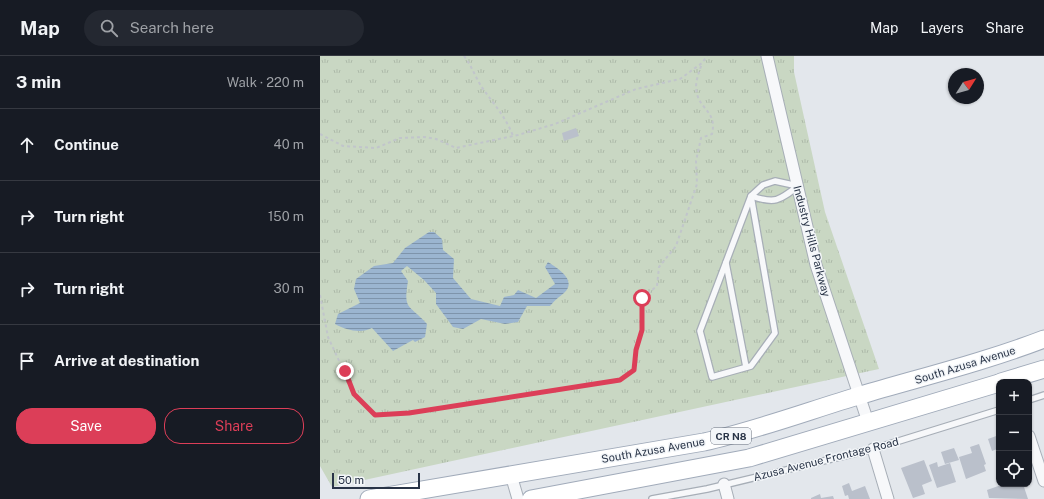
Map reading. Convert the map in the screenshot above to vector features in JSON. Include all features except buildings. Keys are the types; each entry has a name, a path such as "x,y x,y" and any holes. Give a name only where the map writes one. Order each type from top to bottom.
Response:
{"main road":[{"name":"South Azusa Avenue","path":"369,499 742,433 859,396 1006,354 1044,339"},
{"name":"CR N8","path":"1010,379 1044,369"},
{"name":"CR N8","path":"531,499 749,458 996,383"}],"street":[{"name":"Industry Hills Parkway","path":"767,56 816,266 868,422"},
{"path":"1032,445 1044,481"},
{"path":"873,449 888,499"},
{"path":"511,475 518,499"},
{"path":"724,484 728,499"}],"lane":[{"path":"751,196 775,333 751,366 712,377 700,331 751,196 763,185 775,181 798,186"},
{"path":"751,196 768,201 781,199 798,186"},
{"path":"726,263 746,367"},
{"path":"1032,399 1044,395"},
{"name":"Azusa Avenue Frontage Road","path":"652,499 724,484 873,449 996,411"}],"path":[{"path":"464,56 469,62 481,86 498,107 513,136"},
{"path":"320,295 328,337 354,394 375,415 409,413 620,380 634,370 636,350 642,330 642,298 657,286 660,267 676,246 697,184 696,161 702,138 712,134 714,125 708,110 697,95 696,82 702,63 707,56"},
{"path":"320,134 343,146 376,148 400,138 424,137 436,139 456,148 513,136 555,124 636,88 680,79 702,63"}],"green space":[{"path":"320,56 794,56 794,72 825,212 879,369 332,487 320,466"}],"water":[{"path":"429,232 434,232 442,239 443,250 454,259 453,278 471,299 500,306 504,297 514,295 518,290 536,298 555,284 545,267 548,262 565,275 569,284 568,288 550,306 527,306 518,322 505,324 481,319 463,329 453,327 436,304 436,293 424,280 407,266 401,271 408,281 406,298 407,303 412,310 427,324 425,337 415,342 413,340 393,351 372,328 358,331 344,328 335,324 338,314 360,303 354,289 356,279 374,266 393,263 405,248"}],"route":[{"path":"345,371 354,394 375,415 409,413 526,396 620,380 634,370 636,350 642,330 642,298"}]}
